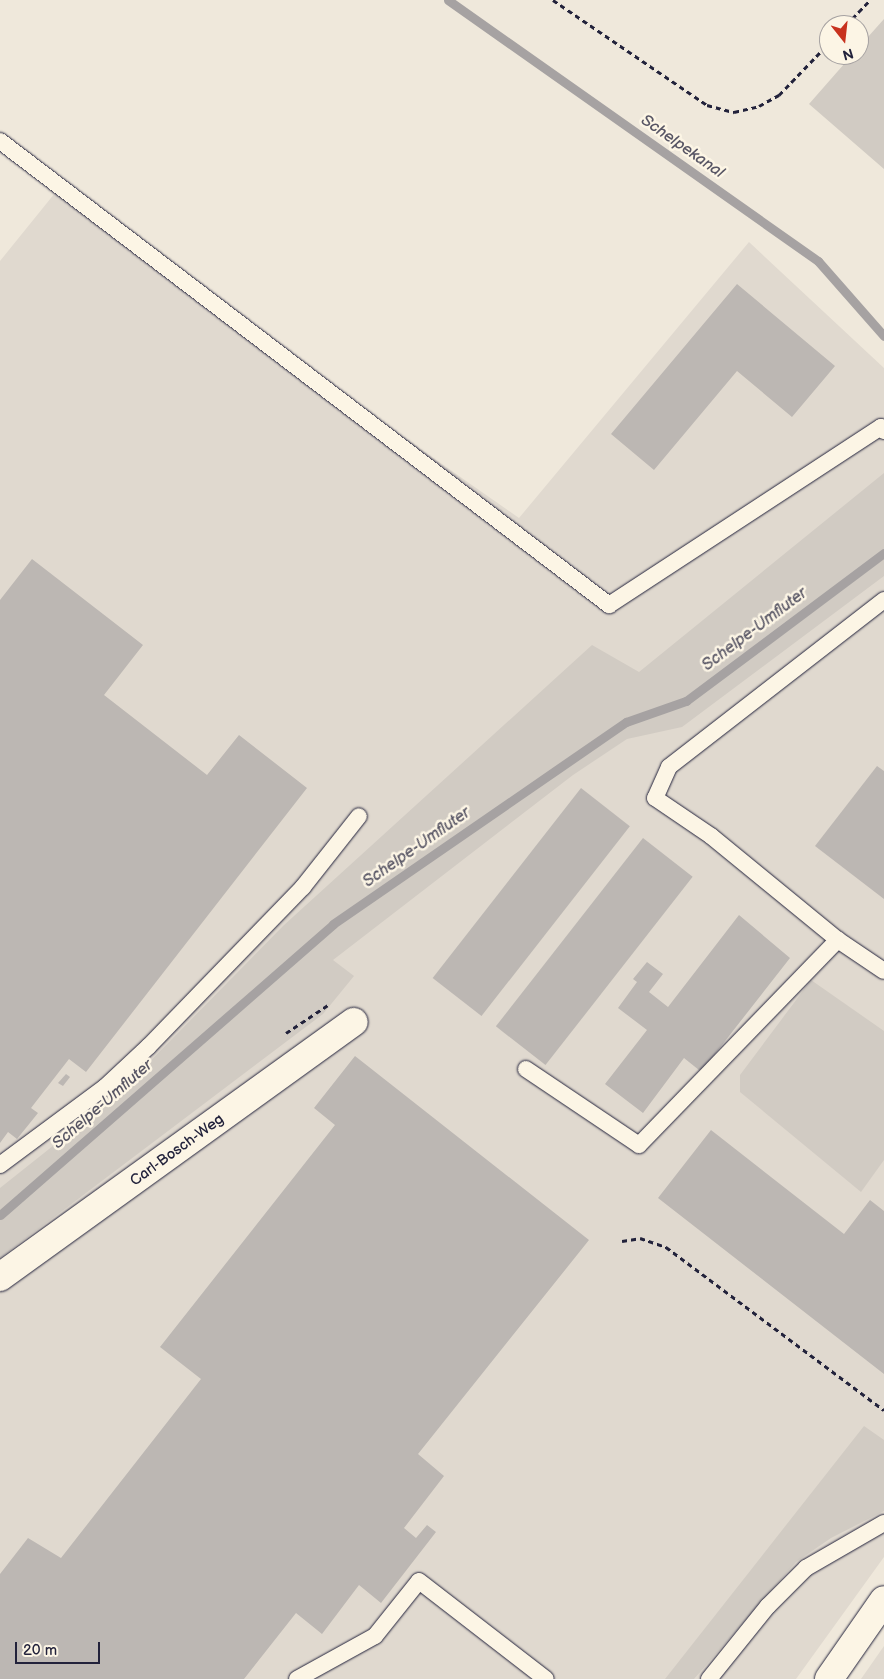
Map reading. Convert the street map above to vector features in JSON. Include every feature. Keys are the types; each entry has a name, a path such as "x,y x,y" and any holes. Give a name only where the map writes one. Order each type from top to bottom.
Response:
{"street":[{"name":"Carl-Bosch-Weg","path":"0,1277 354,1022"},
{"path":"829,1679 884,1600"}],"lane":[{"path":"0,141 609,605 881,427 884,431"},
{"path":"884,600 669,766 655,798 710,836 838,940 884,971"},
{"path":"0,1165 105,1087 150,1046 303,887 359,816"},
{"path":"526,1069 639,1145 838,940"},
{"path":"709,1679 768,1606 806,1568 884,1523"},
{"path":"297,1679 375,1636 419,1581 546,1679"}],"path":[{"path":"553,0 707,106 734,112 760,106 779,95 819,53"},
{"path":"856,15 870,0"},
{"path":"622,1241 640,1238 666,1247 884,1410"}],"shaded area":[{"path":"884,19 884,169 809,104 843,65 869,65 869,36"},
{"path":"55,193 519,518 749,242 884,368 884,1557 796,1679 0,1679 0,261"},
{"path":"884,473 884,576 682,727 627,739 573,775 333,960 354,976 323,1014 0,1258 0,1188 117,1095 283,926 592,645 639,672"},
{"path":"811,980 884,1031 884,1160 861,1192 740,1092 740,1075"},
{"path":"864,1426 884,1440 884,1511 831,1538 796,1562 694,1679 665,1679"},
{"path":"884,1646 884,1679 861,1679"}],"building":[{"path":"737,284 835,366 792,417 737,371 654,470 611,434"},
{"path":"32,559 143,645 104,695 207,775 239,735 307,788 86,1072 69,1059 31,1108 38,1113 17,1139 8,1132 0,1143 0,600"},
{"path":"877,766 884,771 884,899 815,846"},
{"path":"581,788 630,826 481,1016 433,978"},
{"path":"643,838 693,877 546,1065 496,1026"},
{"path":"739,915 790,958 704,1068 699,1070 684,1058 643,1113 605,1084 647,1030 618,1008 637,982 633,979 647,962 663,974 649,992 668,1007"},
{"path":"355,1056 589,1240 418,1454 444,1476 404,1528 416,1538 427,1525 436,1532 381,1603 359,1585 322,1634 296,1613 244,1679 0,1679 0,1574 28,1538 61,1558 201,1379 160,1347 335,1125 314,1108"},
{"path":"66,1074 70,1077 63,1086 58,1083"},
{"path":"711,1130 844,1234 870,1200 884,1211 884,1374 658,1198"}],"waterway":[{"name":"Schelpekanal","path":"448,0 818,261 884,336"},
{"name":"Schelpe-Umfluter","path":"0,1215 333,924 626,722 686,701 884,553"}]}
